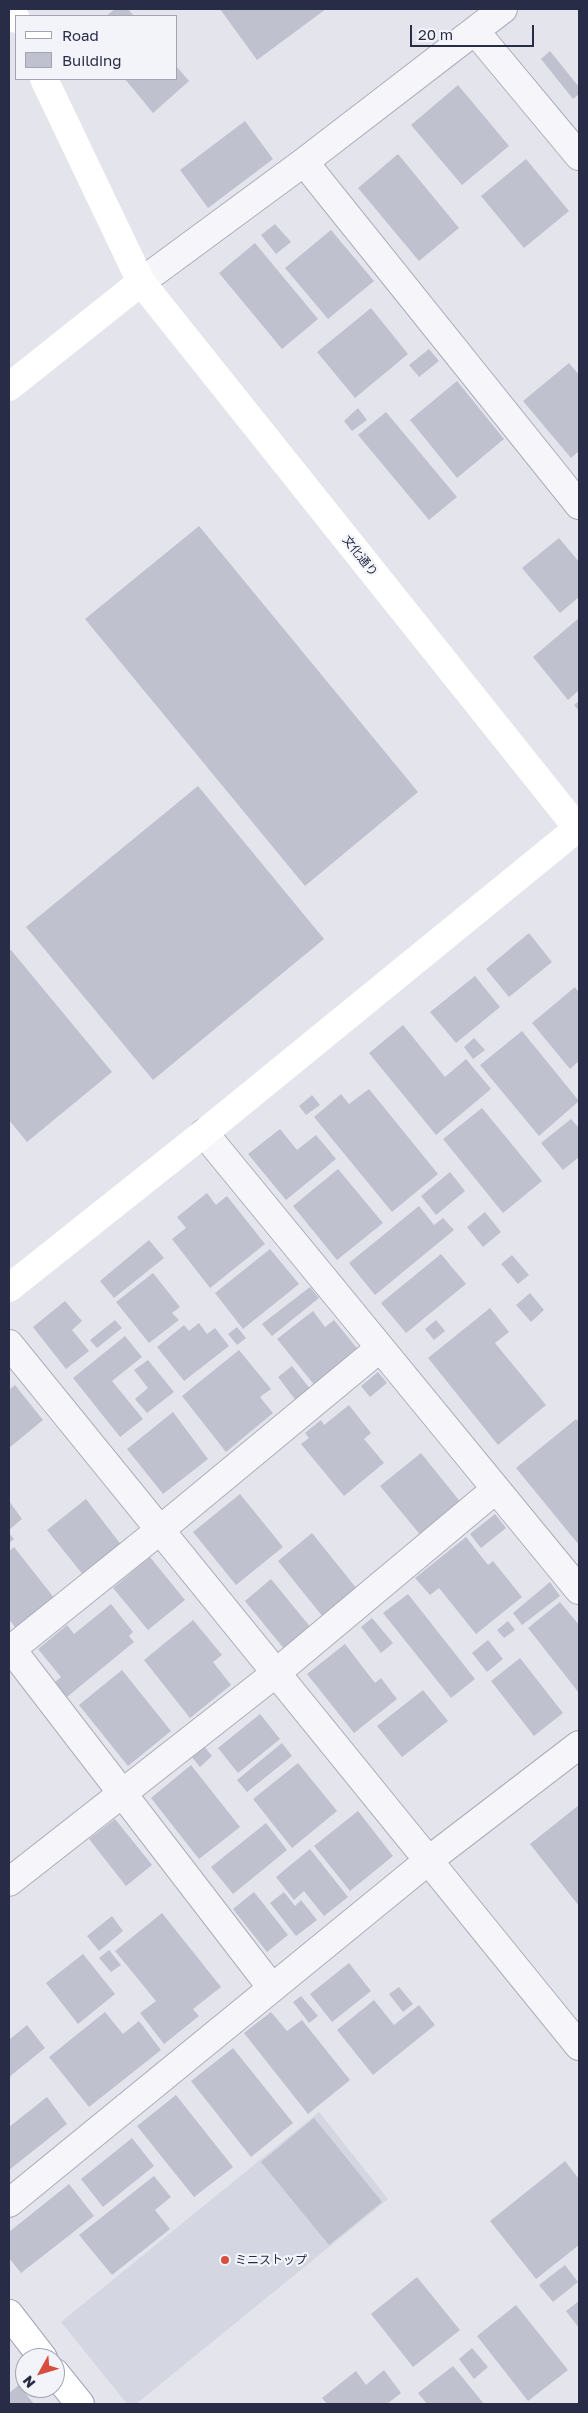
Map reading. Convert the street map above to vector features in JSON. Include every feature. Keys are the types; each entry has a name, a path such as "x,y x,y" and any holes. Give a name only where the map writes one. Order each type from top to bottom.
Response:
{"street":[{"path":"9,387 141,282 304,162 503,9"},
{"path":"475,31 579,156"},
{"name":"文化通り","path":"44,80 141,282 579,829"},
{"path":"304,162 579,505"},
{"path":"9,1288 204,1133 579,829"},
{"path":"204,1133 579,1590"},
{"path":"9,1344 579,2046"},
{"path":"272,1988 123,1793 9,1649 160,1530 380,1348"},
{"path":"9,1882 276,1673 496,1489"},
{"path":"9,2203 429,1860 579,1745"},
{"path":"9,2314 35,2348"},
{"path":"65,2385 80,2404"}],"shaded area":[{"name":"ミニストップ","path":"319,2112 388,2199 136,2404 127,2404 61,2322"}],"building":[{"path":"115,9 128,9 133,15 107,15"},
{"path":"220,9 326,9 257,60"},
{"path":"550,51 579,87 579,94 573,99 541,59"},
{"path":"178,68 189,81 153,113 126,80 178,80"},
{"path":"458,85 509,146 462,185 411,125"},
{"path":"245,121 273,159 208,208 180,170"},
{"path":"398,154 459,228 419,261 358,188"},
{"path":"526,159 569,211 524,248 481,196"},
{"path":"275,224 291,242 276,254 261,235"},
{"path":"331,230 374,281 328,319 285,268"},
{"path":"255,243 318,319 282,349 219,273"},
{"path":"371,308 408,354 355,398 317,352"},
{"path":"429,349 439,361 419,377 409,365"},
{"path":"569,363 579,375 579,451 571,458 523,401"},
{"path":"457,381 504,439 457,478 410,420"},
{"path":"358,408 367,420 352,431 344,421"},
{"path":"386,412 457,497 429,520 358,435"},
{"path":"199,526 418,792 305,886 85,619"},
{"path":"559,538 579,562 579,597 560,613 522,568"},
{"path":"579,618 579,690 568,700 533,657"},
{"path":"579,701 579,711 574,705"},
{"path":"198,786 324,939 153,1080 26,927"},
{"path":"529,933 552,962 509,997 486,969"},
{"path":"11,950 112,1072 27,1142 9,1120 9,951"},
{"path":"475,976 500,1007 456,1043 430,1012"},
{"path":"575,987 579,993 579,1061 570,1069 532,1023"},
{"path":"403,1025 445,1077 466,1059 491,1089 436,1135 369,1053"},
{"path":"522,1031 579,1101 539,1136 480,1065"},
{"path":"474,1038 485,1050 473,1059 464,1047"},
{"path":"369,1089 438,1174 392,1212 314,1117 341,1094 349,1104"},
{"path":"312,1095 320,1105 306,1115 299,1106"},
{"path":"482,1108 542,1181 503,1213 443,1139"},
{"path":"571,1119 579,1128 579,1157 563,1170 541,1143"},
{"path":"280,1129 297,1150 316,1135 336,1159 286,1200 248,1154"},
{"path":"338,1169 383,1223 337,1260 293,1206"},
{"path":"450,1172 465,1191 436,1215 421,1196"},
{"path":"207,1193 216,1205 227,1196 265,1244 210,1288 172,1239 186,1228 177,1217"},
{"path":"419,1206 434,1225 443,1218 454,1230 375,1295 349,1263"},
{"path":"485,1212 501,1232 483,1247 467,1227"},
{"path":"149,1240 164,1258 114,1298 100,1281"},
{"path":"270,1249 299,1284 243,1329 215,1293"},
{"path":"441,1254 466,1284 406,1333 381,1303"},
{"path":"512,1255 529,1275 518,1284 501,1264"},
{"path":"153,1273 180,1307 172,1313 179,1320 149,1343 116,1302"},
{"path":"310,1287 319,1298 272,1336 262,1324"},
{"path":"530,1293 544,1310 531,1322 516,1305"},
{"path":"65,1301 82,1321 72,1330 89,1351 66,1369 33,1327"},
{"path":"490,1308 509,1332 495,1343 546,1405 498,1445 428,1358"},
{"path":"313,1311 325,1327 334,1320 360,1352 316,1387 277,1339"},
{"path":"115,1320 122,1328 97,1348 90,1340"},
{"path":"436,1320 445,1331 434,1340 425,1329"},
{"path":"199,1323 207,1334 215,1328 229,1346 184,1381 157,1347 184,1325 189,1331"},
{"path":"237,1327 246,1338 237,1345 228,1334"},
{"path":"125,1336 142,1357 112,1381 143,1419 120,1437 73,1378"},
{"path":"239,1350 271,1389 260,1397 273,1413 226,1452 182,1396"},
{"path":"148,1360 174,1392 147,1413 135,1399 148,1388 134,1370"},
{"path":"292,1366 311,1390 297,1402 278,1377"},
{"path":"378,1372 387,1383 370,1397 361,1386"},
{"path":"15,1385 43,1420 9,1448 9,1390"},
{"path":"349,1405 371,1433 364,1439 384,1463 344,1496 301,1444 309,1438 305,1433 321,1420 324,1425"},
{"path":"173,1412 208,1459 163,1494 127,1449"},
{"path":"576,1419 579,1422 579,1545 516,1468"},
{"path":"421,1453 462,1504 422,1537 380,1486"},
{"path":"240,1494 283,1547 236,1585 193,1532"},
{"path":"86,1499 122,1546 84,1576 47,1530"},
{"path":"9,1501 22,1519 9,1530"},
{"path":"495,1514 506,1528 481,1548 470,1534"},
{"path":"9,1533 14,1539 9,1543"},
{"path":"312,1533 357,1589 323,1617 278,1561"},
{"path":"466,1537 488,1565 493,1561 522,1597 476,1634 439,1588 430,1595 415,1578"},
{"path":"14,1547 55,1599 17,1630 9,1619 9,1551"},
{"path":"150,1557 185,1600 148,1630 113,1588"},
{"path":"271,1579 312,1629 285,1650 245,1601"},
{"path":"550,1582 560,1596 522,1625 513,1613"},
{"path":"408,1594 475,1679 451,1698 383,1613"},
{"path":"560,1602 579,1625 579,1693 528,1628"},
{"path":"111,1604 133,1632 129,1636 134,1642 67,1697 55,1682 61,1677 38,1649 67,1625 74,1634"},
{"path":"372,1618 393,1643 381,1653 361,1627"},
{"path":"193,1620 222,1655 213,1662 231,1685 190,1718 144,1660"},
{"path":"508,1621 515,1630 504,1638 497,1630"},
{"path":"488,1640 503,1659 487,1672 472,1653"},
{"path":"345,1644 375,1683 381,1678 397,1699 354,1733 307,1674"},
{"path":"520,1658 563,1713 534,1736 491,1681"},
{"path":"122,1670 171,1731 128,1766 79,1705"},
{"path":"423,1690 448,1721 402,1757 377,1726"},
{"path":"260,1714 280,1739 238,1773 218,1748"},
{"path":"282,1743 292,1756 247,1792 237,1780"},
{"path":"204,1746 212,1756 200,1767 191,1756"},
{"path":"298,1763 337,1811 292,1848 253,1799"},
{"path":"191,1765 240,1827 199,1859 151,1798"},
{"path":"579,1805 579,1906 530,1844"},
{"path":"358,1811 393,1856 350,1891 314,1846"},
{"path":"115,1819 152,1865 126,1886 89,1839"},
{"path":"266,1823 287,1850 233,1894 211,1867"},
{"path":"310,1849 348,1897 324,1916 304,1891 294,1900 276,1877"},
{"path":"254,1892 288,1935 267,1952 233,1909"},
{"path":"284,1892 295,1906 301,1900 317,1920 296,1936 270,1903"},
{"path":"162,1913 221,1987 193,2009 199,2016 164,2044 140,2013 156,2001 115,1951"},
{"path":"112,1916 123,1931 99,1951 87,1936"},
{"path":"109,1950 121,1965 111,1972 99,1958"},
{"path":"83,1954 115,1994 78,2024 46,1983"},
{"path":"349,1963 371,1991 332,2022 310,1994"},
{"path":"399,1987 413,2004 403,2012 389,1994"},
{"path":"301,1996 318,2016 309,2023 293,2002"},
{"path":"374,2000 394,2025 419,2005 435,2025 373,2075 337,2030"},
{"path":"105,2012 123,2034 139,2021 161,2050 89,2107 49,2057"},
{"path":"271,2012 287,2031 302,2020 350,2080 308,2114 244,2033"},
{"path":"27,2025 45,2048 9,2077 9,2040"},
{"path":"233,2048 293,2123 251,2157 191,2081"},
{"path":"176,2095 233,2167 194,2197 137,2126"},
{"path":"47,2097 67,2124 9,2170 9,2127"},
{"path":"314,2118 382,2202 329,2245 261,2162"},
{"path":"132,2138 154,2166 103,2207 81,2179"},
{"path":"565,2161 579,2179 579,2245 536,2279 490,2221"},
{"path":"154,2176 171,2197 155,2210 170,2229 112,2275 79,2235"},
{"path":"69,2184 94,2216 21,2273 9,2258 9,2232"},
{"path":"565,2265 578,2282 553,2302 539,2285"},
{"path":"417,2277 460,2330 413,2367 371,2314"},
{"path":"579,2301 579,2328 566,2311"},
{"path":"516,2305 568,2370 528,2401 477,2336"},
{"path":"472,2348 488,2367 474,2379 459,2359"},
{"path":"453,2366 484,2404 427,2404 418,2393"},
{"path":"384,2370 401,2393 387,2404 327,2404 322,2398 356,2371 366,2385"},
{"path":"15,2388 15,2398 29,2398 34,2404 9,2404 9,2393"}],"place":[{"name":"ミニストップ","path":"225,2260"}]}
